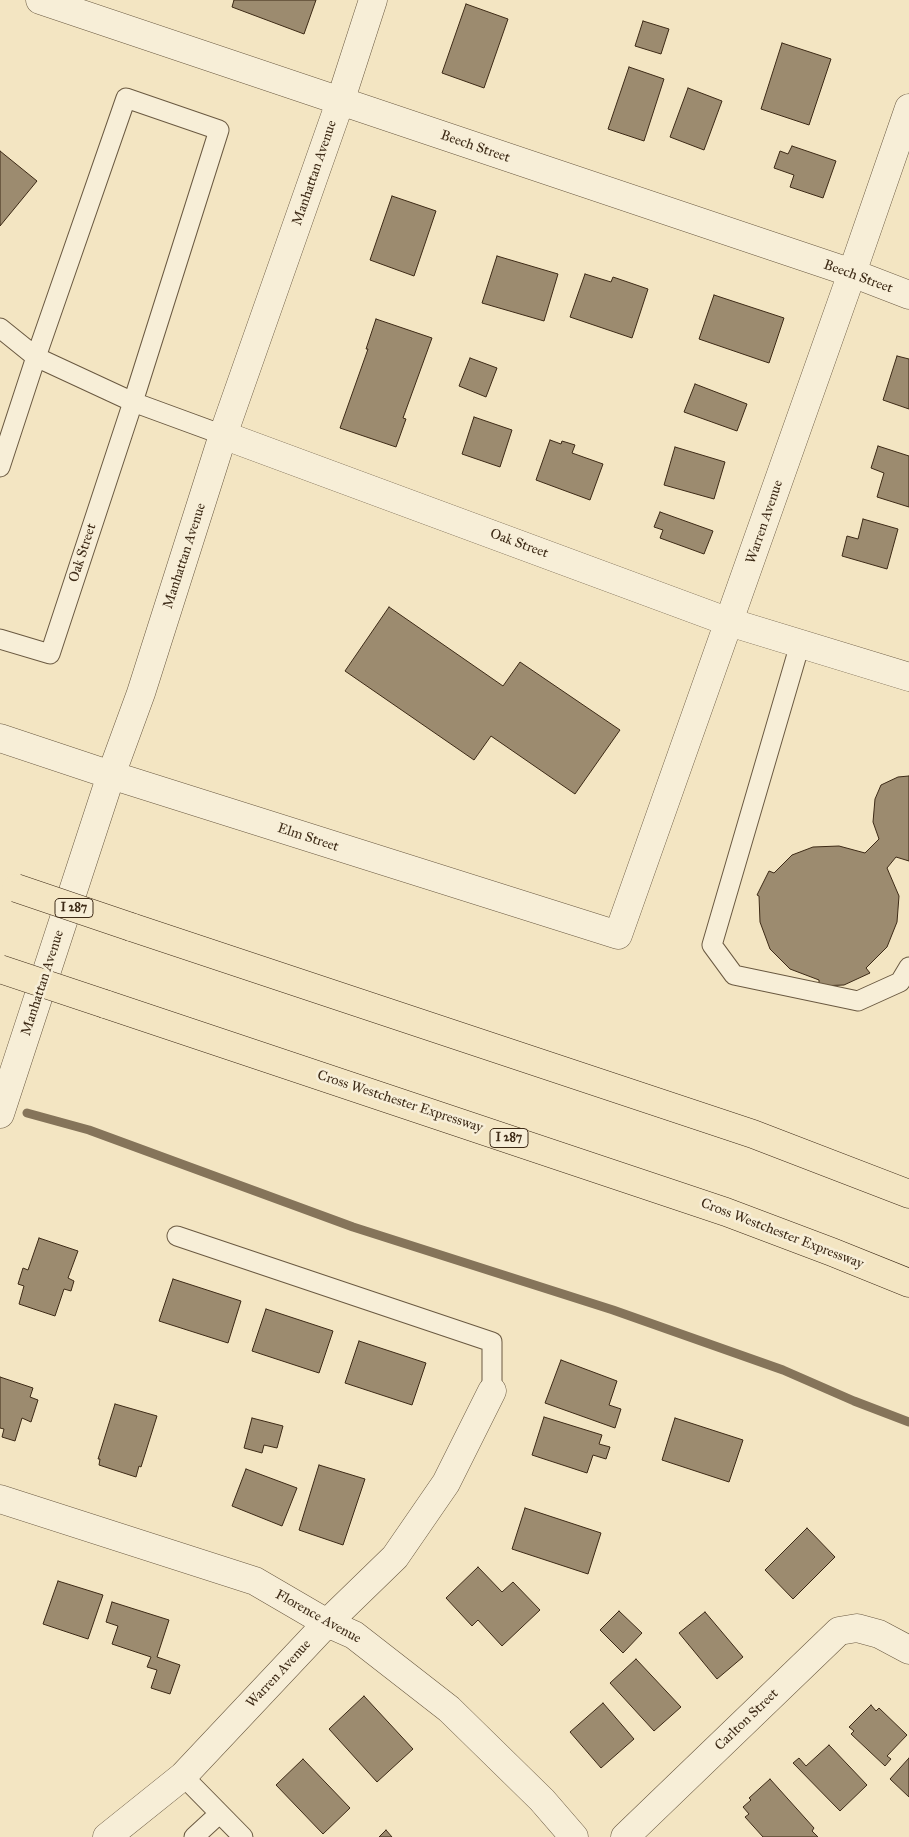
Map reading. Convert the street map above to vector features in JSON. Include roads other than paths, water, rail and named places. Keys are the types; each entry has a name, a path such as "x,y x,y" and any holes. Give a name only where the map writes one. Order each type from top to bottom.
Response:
{"highway":[{"name":"I 287","path":"8,886 754,1134 909,1194"},
{"name":"Cross Westchester Expressway","path":"0,969 726,1212 909,1283"}],"street":[{"name":"Beech Street","path":"40,0 852,274 909,295"},
{"name":"Manhattan Avenue","path":"0,1114 111,775 141,693 223,435 340,102 373,0"},
{"name":"Warren Avenue","path":"618,935 909,108"},
{"name":"Oak Street","path":"223,435 729,622 909,677"},
{"name":"Elm Street","path":"0,738 111,775 618,935"},
{"name":"Warren Avenue","path":"107,1837 183,1776 327,1623 395,1557 446,1483 492,1391"},
{"name":"Florence Avenue","path":"0,1499 255,1581 327,1623 354,1635 449,1708 542,1800 574,1837"},
{"name":"Carlton Street","path":"625,1837 838,1631 857,1628 879,1634 909,1650"}],"lane":[{"path":"0,467 126,98 219,130 133,402"},
{"name":"Oak Street","path":"0,328 36,357 133,402 223,435"},
{"name":"Oak Street","path":"0,639 50,654 133,402"},
{"path":"800,644 712,945 734,975 858,1001 900,982 909,967"},
{"path":"177,1236 492,1342 492,1391"},
{"path":"183,1776 243,1837"},
{"path":"194,1837 219,1814"}],"waterway":[{"path":"27,1113 89,1130 353,1227 613,1310 783,1370 854,1401 909,1422"}]}
